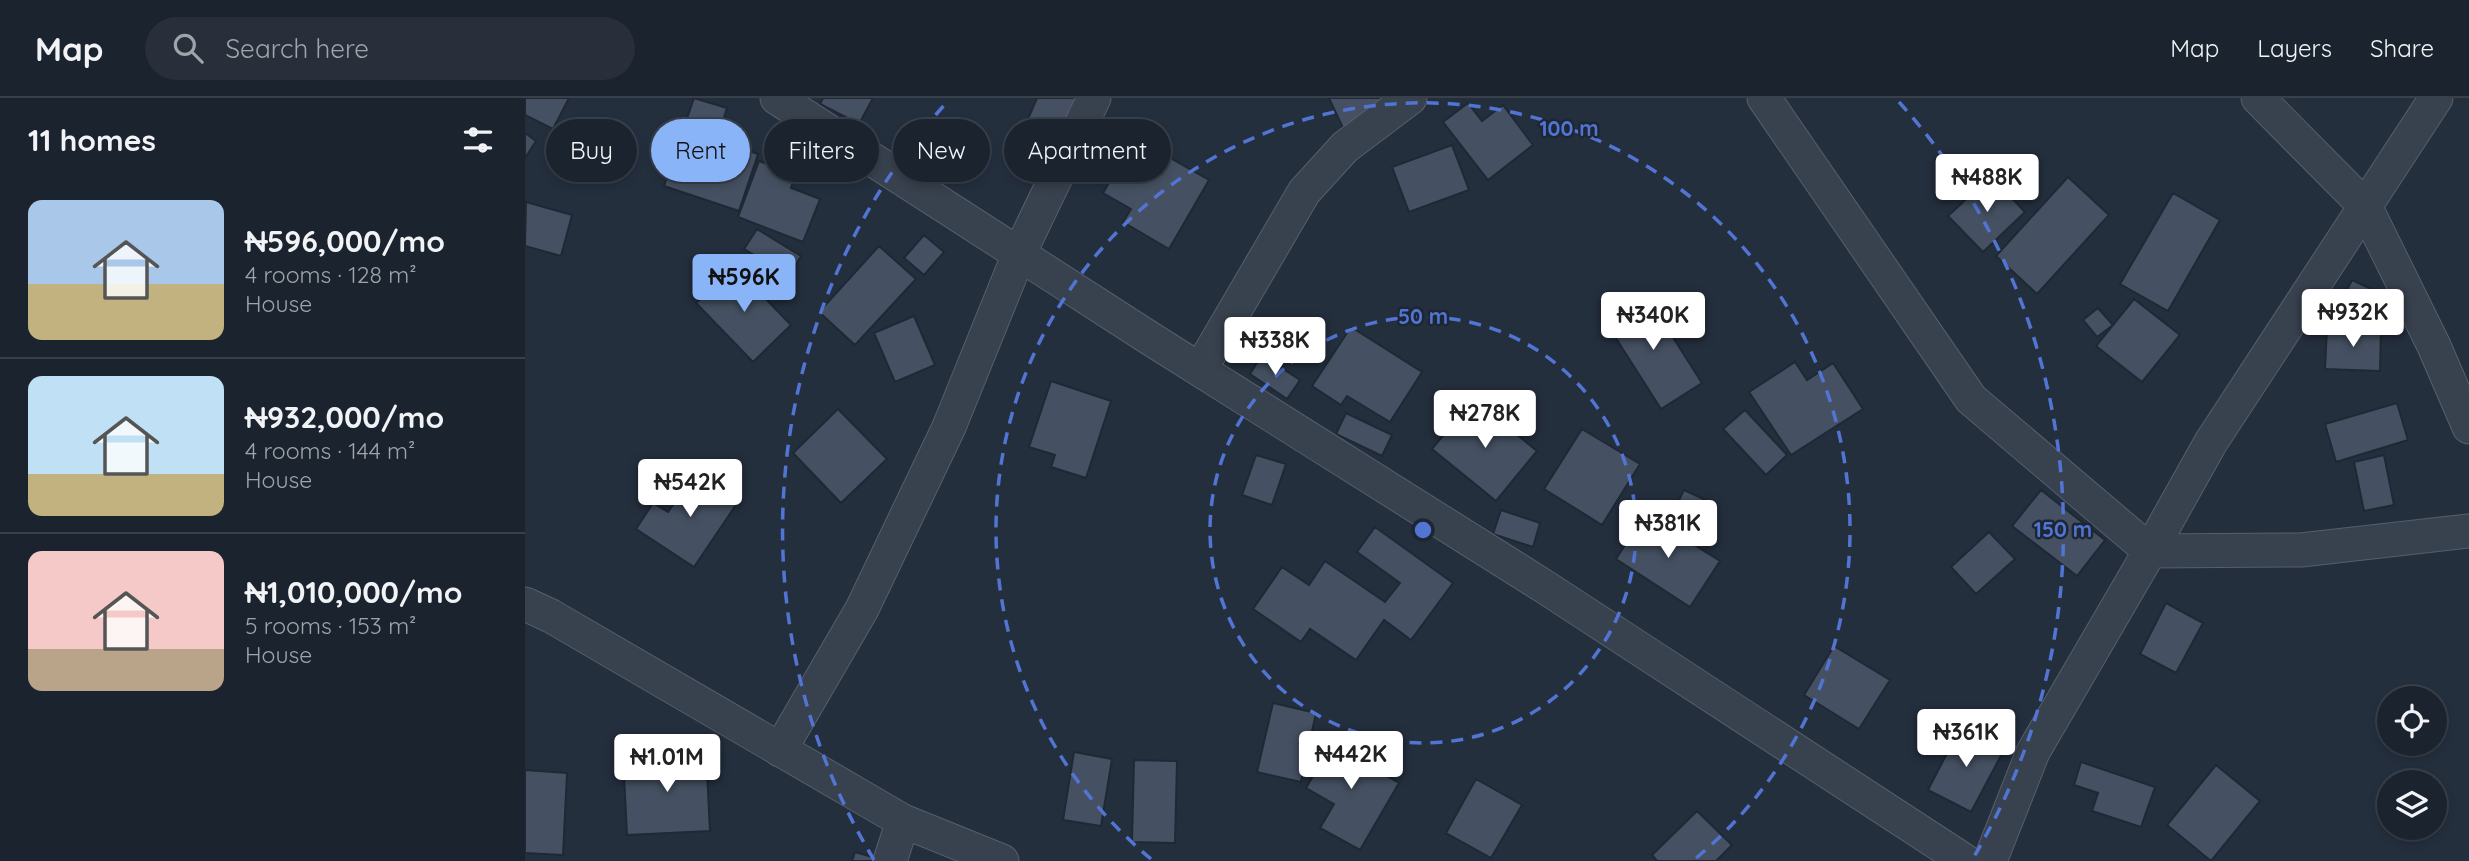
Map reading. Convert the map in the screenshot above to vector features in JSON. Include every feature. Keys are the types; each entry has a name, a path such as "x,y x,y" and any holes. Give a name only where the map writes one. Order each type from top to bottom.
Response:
{"street":[{"path":"777,98 1200,370 1545,587 1965,861"},
{"path":"780,750 862,609 949,427 1019,254 1094,98"},
{"path":"1200,370 1304,192 1345,147 1411,98"},
{"path":"1764,98 1971,399 2150,551 2301,550 2469,531"},
{"path":"2258,98 2365,206 2434,346 2469,427"},
{"path":"1990,861 2032,752 2211,442 2436,98"},
{"path":"525,604 551,616 903,821 1002,861"},
{"path":"890,861 903,821"}],"building":[{"path":"525,98 569,98 558,119 546,119 546,126 525,115"},
{"path":"694,98 727,108 724,119 687,119"},
{"path":"823,98 873,98 862,119 849,119 820,104"},
{"path":"1037,98 1087,98 1078,119 1028,119"},
{"path":"1329,98 1413,98 1349,141"},
{"path":"1468,103 1482,121 1503,105 1533,145 1488,180 1443,122"},
{"path":"525,133 536,141 525,158"},
{"path":"1452,145 1469,190 1409,212 1392,167"},
{"path":"750,151 758,154 750,178"},
{"path":"1171,158 1209,180 1169,249 1123,222 1131,209 1103,193 1109,182 1171,182"},
{"path":"759,161 764,163 764,182 793,182 791,188 820,199 803,242 738,217"},
{"path":"1991,176 2025,212 1983,252 1948,216"},
{"path":"2068,177 2109,215 2037,294 1996,256"},
{"path":"665,182 749,182 739,211 664,186"},
{"path":"2173,193 2220,220 2168,311 2120,284"},
{"path":"526,202 572,215 561,256 525,246"},
{"path":"757,229 801,256 789,276 744,249"},
{"path":"924,235 944,252 924,275 904,258"},
{"path":"879,246 916,279 855,345 819,312"},
{"path":"735,267 791,325 753,362 696,303"},
{"path":"2352,280 2382,294 2367,326 2336,311"},
{"path":"1646,295 1702,383 1661,409 1605,321"},
{"path":"2134,299 2180,335 2142,382 2096,346"},
{"path":"2098,308 2113,325 2097,337 2083,320"},
{"path":"914,316 935,365 895,382 874,333"},
{"path":"1351,327 1422,372 1390,422 1347,396 1341,405 1312,386"},
{"path":"2327,327 2381,329 2380,371 2325,369"},
{"path":"1262,355 1300,380 1287,399 1250,374"},
{"path":"1795,362 1807,380 1833,363 1863,409 1791,455 1749,392"},
{"path":"1051,381 1111,401 1086,478 1051,467 1055,455 1029,447"},
{"path":"1473,399 1537,451 1496,501 1432,449"},
{"path":"2397,403 2408,440 2336,462 2325,424"},
{"path":"838,409 887,459 841,503 793,453"},
{"path":"1745,410 1787,455 1766,475 1723,429"},
{"path":"1346,413 1392,435 1382,456 1336,434"},
{"path":"1582,429 1640,464 1602,525 1544,489"},
{"path":"1256,455 1286,464 1272,505 1242,495"},
{"path":"2384,455 2394,505 2364,511 2354,462"},
{"path":"697,470 740,499 694,567 636,529 653,503 668,512"},
{"path":"1684,490 1710,502 1700,523 1674,510"},
{"path":"2041,490 2105,540 2077,576 2012,526"},
{"path":"1501,510 1540,523 1533,547 1493,534"},
{"path":"1645,514 1720,561 1690,607 1616,559"},
{"path":"1375,527 1453,583 1411,640 1384,620 1356,660 1310,629 1301,642 1253,609 1282,567 1309,585 1325,561 1385,602 1400,583 1357,552"},
{"path":"1989,532 2015,559 1976,594 1951,567"},
{"path":"2166,603 2203,623 2176,673 2140,654"},
{"path":"1834,646 1890,680 1859,729 1804,695"},
{"path":"1273,703 1316,713 1301,782 1257,772"},
{"path":"1961,726 2005,748 1971,812 1928,790"},
{"path":"1338,734 1375,756 1370,766 1399,783 1360,850 1320,828 1334,804 1306,788"},
{"path":"706,752 710,831 627,835 623,756"},
{"path":"1074,752 1112,759 1101,826 1063,820"},
{"path":"1134,760 1177,761 1175,843 1132,842"},
{"path":"2081,762 2155,787 2141,827 2092,811 2098,793 2074,785"},
{"path":"2216,765 2260,801 2211,861 2167,825"},
{"path":"525,770 567,773 563,855 525,853"},
{"path":"1476,779 1522,805 1491,858 1446,833"},
{"path":"1697,811 1732,845 1716,861 1657,861 1652,855"},
{"path":"855,852 886,861 852,861"}]}
